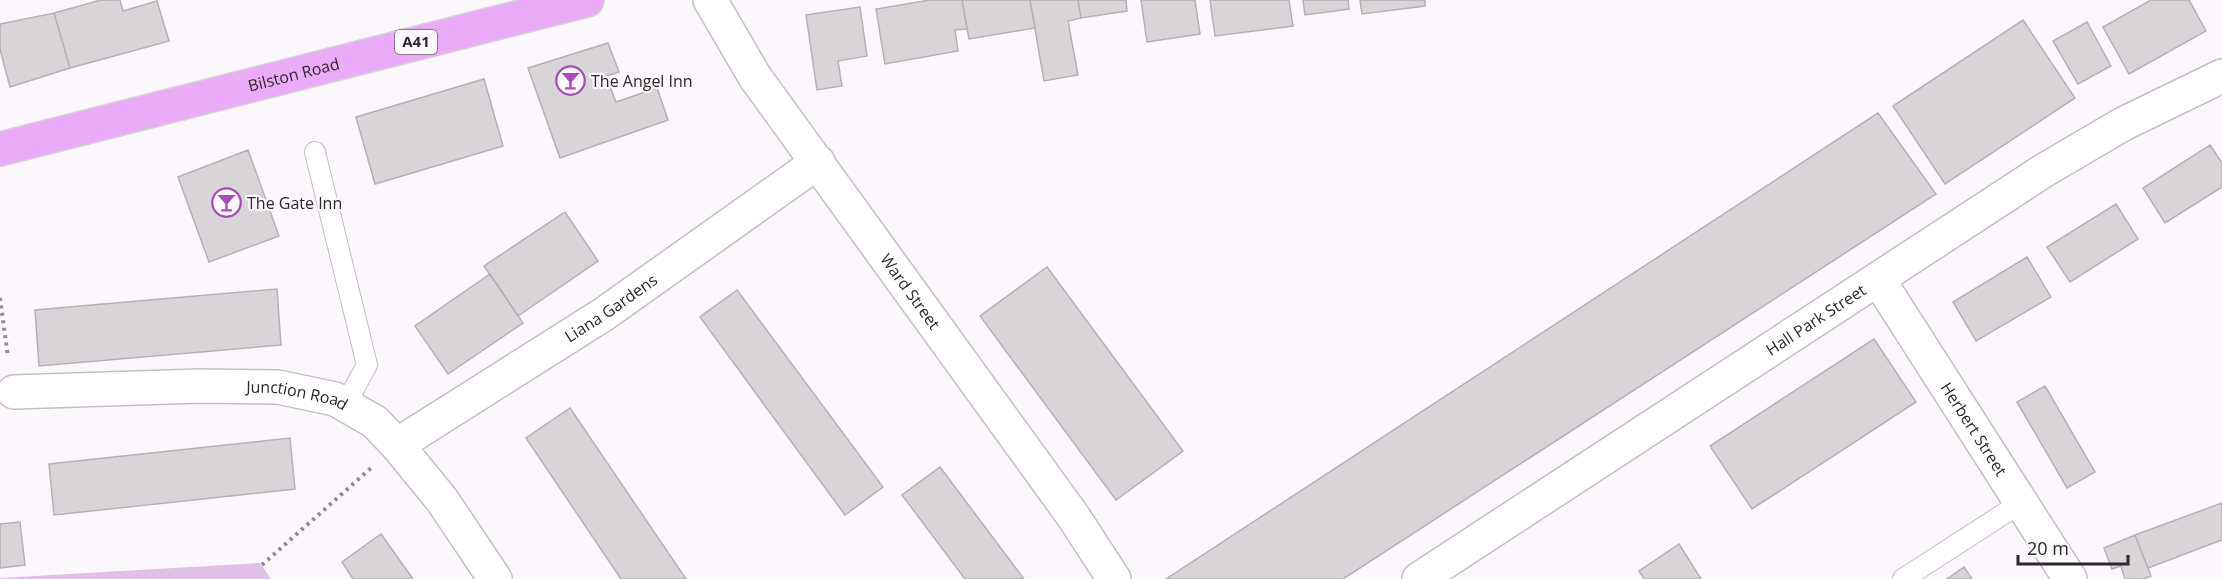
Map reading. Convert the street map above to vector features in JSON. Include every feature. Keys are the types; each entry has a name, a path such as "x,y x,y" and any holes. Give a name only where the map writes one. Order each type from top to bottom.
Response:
{"highway":[{"name":"Bilston Road","path":"0,149 586,0"}],"street":[{"name":"Ward Street","path":"710,0 755,77 1073,516 1114,579"},
{"name":"Hall Park Street","path":"1419,579 2053,165 2123,124 2222,76"},
{"name":"Liana Gardens","path":"397,445 604,314 818,162"},
{"name":"Herbert Street","path":"1878,279 2070,579"},
{"name":"Junction Road","path":"14,392 200,386 278,387 335,399 375,423 397,445 442,500 495,579"}],"lane":[{"path":"315,152 367,365 345,405"},
{"path":"1903,579 2022,502"}],"path":[{"path":"0,298 14,392"},
{"path":"262,565 397,445"}],"shaded area":[{"path":"260,563 271,579 0,579 0,578"}],"building":[{"path":"101,0 120,0 123,11 157,1 169,41 70,68 54,13"},
{"path":"930,0 962,0 967,29 955,30 958,51 885,64 876,9"},
{"path":"962,0 1030,0 1035,28 969,39"},
{"path":"1030,0 1078,0 1081,18 1068,21 1078,75 1044,81"},
{"path":"1078,0 1126,0 1127,11 1081,18"},
{"path":"1141,0 1195,0 1200,34 1147,42"},
{"path":"1210,0 1289,0 1293,26 1215,36"},
{"path":"1303,0 1348,0 1349,9 1305,15"},
{"path":"1360,0 1425,0 1425,6 1362,14"},
{"path":"2151,0 2189,0 2206,31 2129,74 2103,27"},
{"path":"860,7 867,56 838,61 842,86 817,90 806,15"},
{"path":"54,13 70,68 10,87 0,49 0,24"},
{"path":"2023,20 2075,98 1945,184 1893,106"},
{"path":"2087,22 2111,66 2078,84 2053,41"},
{"path":"608,43 619,72 606,76 616,102 657,88 668,120 560,158 528,68"},
{"path":"484,79 503,146 375,184 356,117"},
{"path":"1878,113 1936,194 1343,579 1166,579"},
{"path":"2210,145 2222,163 2222,187 2165,223 2143,188"},
{"path":"248,150 279,236 209,262 178,177"},
{"path":"2116,204 2138,239 2070,282 2047,247"},
{"path":"565,212 598,261 518,316 484,266"},
{"path":"2027,257 2051,297 1976,341 1953,302"},
{"path":"1047,267 1183,451 1116,500 980,316"},
{"path":"490,274 523,323 448,374 415,326"},
{"path":"277,289 281,345 39,366 35,310"},
{"path":"737,290 883,487 845,515 700,317"},
{"path":"1874,339 1916,402 1752,509 1710,446"},
{"path":"2045,386 2095,472 2067,488 2017,402"},
{"path":"570,408 686,579 621,579 526,438"},
{"path":"290,438 295,489 54,515 49,464"},
{"path":"940,467 1024,579 965,579 902,495"},
{"path":"2222,503 2222,540 2148,568 2135,535"},
{"path":"20,522 25,565 0,568 0,524"},
{"path":"381,534 413,579 353,579 342,562"},
{"path":"2135,535 2151,576 2144,579 2125,579 2121,566 2112,569 2104,548"},
{"path":"1679,544 1701,579 1644,579 1639,571"},
{"path":"1964,567 1972,579 1947,579"}],"place":[{"name":"The Angel Inn","path":"570,81"},
{"name":"The Gate Inn","path":"226,203"}]}
